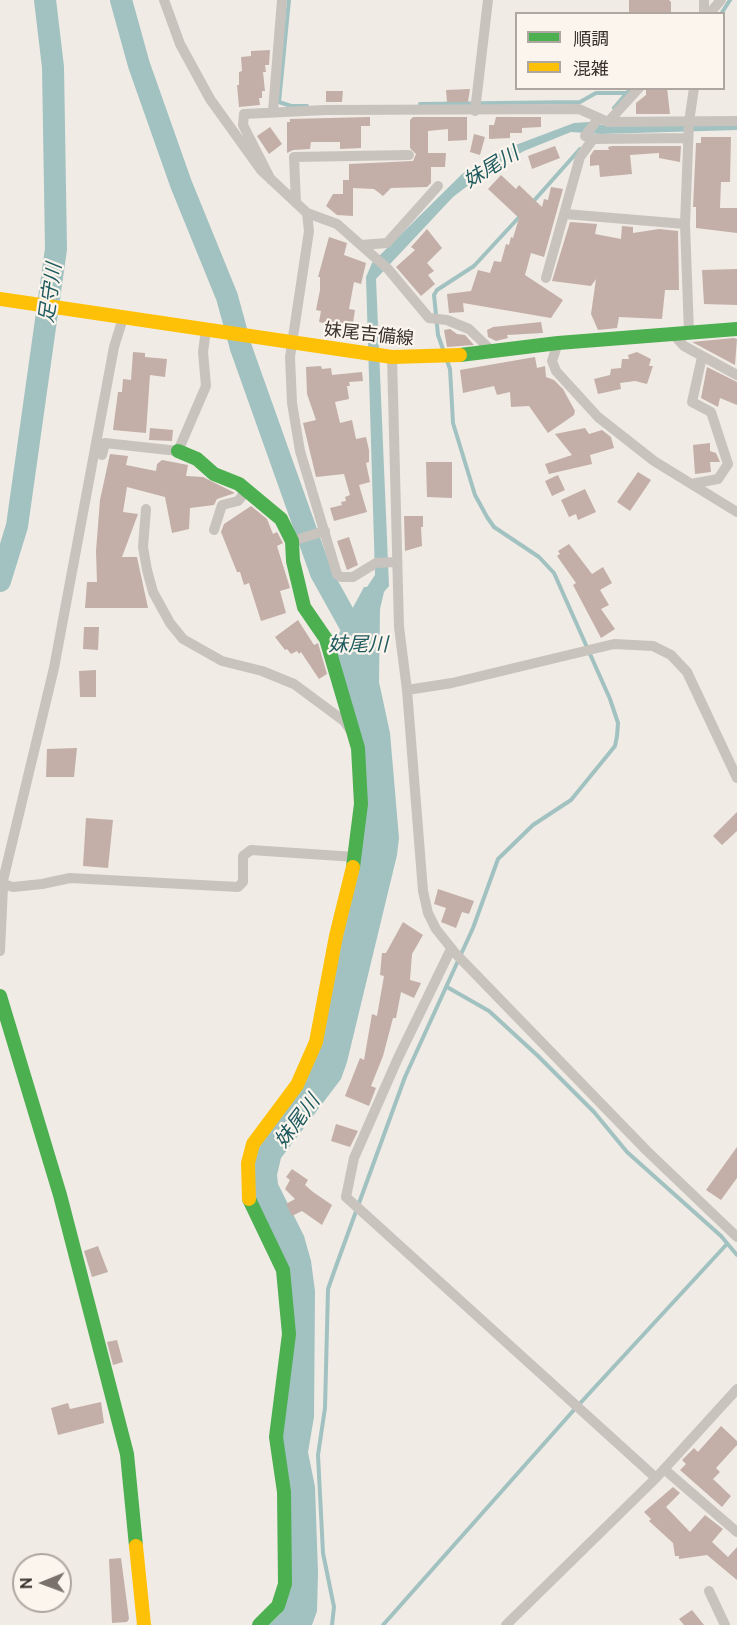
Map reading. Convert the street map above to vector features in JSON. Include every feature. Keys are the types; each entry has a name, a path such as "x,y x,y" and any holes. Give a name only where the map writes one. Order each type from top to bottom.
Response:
{"street":[{"path":"164,0 180,44 210,99 261,170 307,213 337,224 388,269 436,320 469,329 492,351"},
{"path":"273,111 282,0"},
{"path":"475,106 488,0"},
{"path":"707,12 721,0"},
{"path":"546,278 580,157 596,127 637,90"},
{"path":"689,333 685,224 688,131 694,90"},
{"path":"271,180 243,126 244,114 273,111 475,106 579,109 596,127 688,131 737,121"},
{"path":"596,127 688,131"},
{"path":"296,203 294,157 409,155"},
{"path":"361,245 387,243 438,186"},
{"path":"307,213 309,231 290,357 292,403 300,451 322,532 337,574 341,577 353,577 386,562"},
{"path":"565,214 685,224"},
{"name":"妹尾吉備線","path":"0,299 388,356 445,357 558,343 737,329"},
{"path":"0,951 1,888 54,668 90,486 118,317"},
{"path":"178,451 206,386 203,352 212,331"},
{"path":"672,333 702,357 737,375"},
{"path":"558,343 552,361 556,371 598,417 654,461 737,512"},
{"path":"388,356 386,562 399,627 407,690 423,891 428,913 457,955 647,1151 735,1230"},
{"path":"691,484 718,479 728,464 711,412 692,402 702,357"},
{"path":"90,486 97,474 105,443 178,451 197,459 214,474 247,490 281,519 294,540 300,595 304,607 326,639 355,736 361,804 356,857 336,936 316,1042 297,1084 254,1144 248,1163 248,1196 283,1270 289,1334 276,1437 284,1492 285,1584 278,1606 259,1625"},
{"path":"214,530 222,505 238,501 247,490"},
{"path":"146,509 143,547 147,570 164,613 183,639 222,661 262,671 294,684 344,721 355,736"},
{"path":"294,540 322,532"},
{"path":"407,690 452,683 614,644 653,646 671,656 687,672 737,778"},
{"path":"1,888 70,878 238,887 243,882 243,856 251,850 356,857"},
{"path":"457,955 398,1058 354,1158 346,1197 578,1407 737,1532"},
{"path":"0,996 60,1195 127,1454 144,1625"},
{"path":"506,1625 660,1473 737,1389"},
{"path":"709,1591 725,1625"}],"water":[{"name":"妹尾川","path":"589,122 602,125 737,123 737,130 601,134 571,132 524,151 483,174 453,197 376,279 389,586 384,592 380,609 379,682 390,733 399,838 397,855 341,1079 281,1158 277,1175 278,1184 304,1236 311,1261 315,1291 314,1417 308,1452 315,1487 318,1573 317,1611 312,1625 269,1625 281,1613 288,1595 280,1442 291,1315 254,1203 250,1173 258,1144 306,1079 364,813 334,643 364,587 367,587 375,575 366,277 372,263 462,174 513,146 574,123"}],"building":[{"path":"629,0 669,0 671,2 671,12 629,12"},
{"path":"270,50 269,65 265,65 266,72 263,72 265,91 262,91 262,98 259,98 260,105 239,107 237,85 239,85 239,72 242,71 241,57 251,56 251,51"},
{"path":"470,89 468,102 447,102 446,90"},
{"path":"646,90 667,90 670,114 636,114 636,103 646,95"},
{"path":"326,91 343,91 342,102 326,102"},
{"path":"370,117 370,126 361,126 361,148 340,149 340,142 311,142 310,149 293,150 287,153 287,122 290,122 290,119"},
{"path":"413,117 467,117 467,140 448,141 448,129 428,131 428,153 446,153 445,167 431,167 431,183 427,187 391,188 383,196 374,189 353,188 353,216 337,215 326,206 333,194 343,194 343,180 349,180 349,164 413,161 416,154 410,148 410,120"},
{"path":"496,117 541,117 541,127 522,128 522,133 510,133 510,138 489,139 489,125 494,125"},
{"path":"270,127 282,144 269,154 257,136"},
{"path":"474,134 485,137 480,155 470,152"},
{"path":"701,137 731,137 730,182 721,182 720,208 737,208 737,233 696,228 696,207 693,207 696,143 701,143"},
{"path":"555,146 560,158 532,169 528,156"},
{"path":"681,146 680,162 659,158 659,153 630,155 632,174 600,177 599,165 590,166 590,156 594,150 609,150 608,147"},
{"path":"501,175 516,189 519,185 542,207 544,199 548,200 551,187 563,189 544,257 531,253 525,275 563,300 551,318 463,303 464,312 449,313 447,294 471,291 478,270 490,273 494,261 501,262 506,244 509,245 511,237 513,238 519,218 488,189"},
{"path":"570,222 597,224 595,234 621,239 622,226 633,227 633,233 659,229 678,231 679,290 665,290 662,319 619,317 617,328 598,330 591,314 596,279 591,286 552,281"},
{"path":"427,229 442,248 427,263 434,271 428,275 435,284 421,296 396,267 415,250 411,247"},
{"path":"329,237 347,243 344,255 366,263 361,284 354,282 349,309 355,310 352,330 319,322 321,311 316,310 320,290 320,277 318,277"},
{"path":"737,269 737,305 704,304 702,270"},
{"path":"541,322 543,333 507,335 508,338 496,341 488,337 487,330 493,327"},
{"path":"450,329 457,334 465,335 474,345 447,347 444,330"},
{"path":"734,338 737,339 735,365 692,342"},
{"path":"133,352 145,353 145,357 167,359 165,377 150,375 146,433 113,430 118,392 122,392 123,379 131,380"},
{"path":"637,352 651,359 649,366 653,366 647,384 635,381 620,383 621,389 598,394 594,379 610,375 611,369 621,368 622,359 629,359 628,355"},
{"path":"535,357 537,368 545,366 546,377 554,380 563,389 575,411 574,415 548,433 529,406 511,407 510,392 497,395 494,386 463,393 460,370"},
{"path":"321,366 322,369 331,368 332,375 362,372 363,381 349,382 350,386 347,386 349,399 335,402 340,423 352,420 356,439 366,437 369,450 369,462 366,463 370,482 359,485 367,512 334,521 330,508 342,505 341,502 346,501 345,497 350,495 344,474 316,477 303,423 316,420 307,394 306,367"},
{"path":"707,367 737,382 737,405 720,398 718,407 701,398"},
{"path":"150,428 173,430 172,441 149,440"},
{"path":"585,428 589,434 602,430 611,437 614,448 590,455 592,464 549,474 545,464 572,455 555,434"},
{"path":"710,443 710,451 716,453 720,462 710,462 711,472 695,474 693,445"},
{"path":"110,454 128,456 126,465 156,471 157,464 162,460 188,465 186,476 203,477 235,493 217,499 214,505 190,508 189,529 172,533 165,497 127,487 123,512 138,514 122,557 137,557 148,608 85,608 87,582 97,582 96,551 100,500"},
{"path":"426,462 452,462 452,498 427,497"},
{"path":"638,472 651,480 630,511 617,502"},
{"path":"558,475 565,490 552,496 545,481"},
{"path":"585,489 596,512 578,520 576,514 569,517 561,500"},
{"path":"251,506 267,519 273,534 277,532 283,543 277,546 290,588 280,591 286,613 261,621 249,583 244,585 221,532 224,524"},
{"path":"404,516 423,516 422,546 405,551"},
{"path":"349,537 358,565 347,570 337,541"},
{"path":"569,544 592,574 603,567 612,583 600,590 609,605 601,609 615,629 601,638 573,585 576,583 557,556 560,554 558,551"},
{"path":"298,620 314,645 318,643 327,674 319,679 301,652 291,654 275,637"},
{"path":"84,627 99,627 98,650 83,649"},
{"path":"96,670 96,697 80,697 79,671"},
{"path":"77,748 74,777 46,777 47,749"},
{"path":"737,812 737,831 722,845 713,836"},
{"path":"86,818 113,820 108,868 83,866"},
{"path":"438,889 474,901 469,914 462,912 456,928 441,922 446,908 434,904"},
{"path":"403,922 423,935 412,954 410,980 421,983 414,998 401,992 396,1018 393,1018 383,1056 371,1086 376,1088 369,1106 345,1096 360,1058 364,1060 372,1014 377,1016 384,976 380,975 382,953 386,953"},
{"path":"336,1124 358,1131 350,1147 331,1141"},
{"path":"737,1147 737,1178 721,1200 706,1190"},
{"path":"292,1169 308,1180 305,1185 332,1205 322,1225 302,1211 292,1216 286,1204 295,1199 285,1189 290,1180 286,1177"},
{"path":"98,1246 108,1272 92,1277 84,1251"},
{"path":"117,1340 123,1362 113,1365 107,1342"},
{"path":"101,1402 104,1423 58,1435 51,1408 68,1403 70,1409"},
{"path":"721,1426 737,1441 737,1445 716,1468 720,1472 713,1479 731,1496 722,1507 680,1470 686,1464 682,1460 694,1448 698,1452"},
{"path":"673,1487 680,1493 666,1507 690,1532 705,1515 723,1529 712,1542 728,1557 737,1547 737,1580 707,1555 679,1559 679,1556 675,1556 673,1543 649,1521 651,1519 644,1512"},
{"path":"121,1558 129,1619 127,1622 112,1623 109,1559"},
{"path":"692,1610 704,1625 684,1625 679,1619"}],"waterway":[{"name":"足守川","path":"0,581 17,526 56,249 53,67 45,0"},
{"path":"121,0 139,65 181,184 227,297 241,348 321,573 361,645"},
{"path":"289,0 279,102 291,106 307,106"},
{"path":"722,12 730,0"},
{"path":"614,108 629,90"},
{"path":"420,104 580,102 596,93 627,93"},
{"path":"531,204 580,149"},
{"path":"332,1625 334,1607 323,1553 318,1455 325,1408 328,1289 405,1077 473,928 498,859 533,825 571,800 615,746 617,736 618,723 610,699 554,573 539,557 494,527 487,517 475,495 453,423 450,369 438,335 434,295 437,290 474,266 522,214"},
{"path":"447,987 489,1011 538,1056 594,1112 627,1152 721,1236 737,1255"},
{"path":"383,1625 573,1411 726,1245"}],"traffic: fast":[{"path":"460,355 558,343 737,329"},
{"path":"178,451 197,459 214,474 239,484 281,519 292,541 293,561 304,607 326,639 358,748 361,804 353,867"},
{"path":"0,996 60,1195 127,1454 136,1546"},
{"path":"249,1199 283,1270 289,1334 276,1437 284,1492 285,1584 278,1606 259,1625"}],"traffic: slow":[{"path":"0,299 392,357 460,355"},
{"path":"249,1199 248,1163 253,1144 297,1085 316,1042 336,936 353,867"},
{"path":"136,1546 144,1625"}]}
